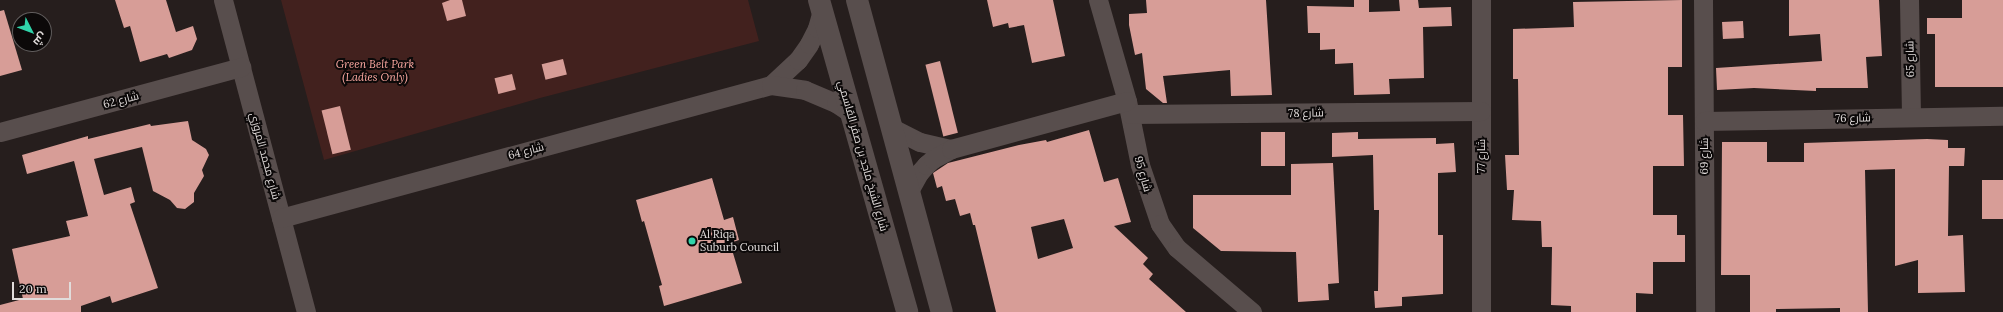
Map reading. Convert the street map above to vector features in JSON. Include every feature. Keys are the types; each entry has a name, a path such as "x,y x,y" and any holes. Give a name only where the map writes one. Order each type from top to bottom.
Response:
{"main road":[{"path":"858,0 942,312"},
{"name":"شارع الشيخ ماجد بن صقر القاسمي","path":"821,5 850,113 907,312"}],"street":[{"name":"شارع محمد المروزي","path":"223,0 306,311"},
{"name":"شارع 95","path":"1098,0 1129,108 1134,140 1147,190 1165,232 1177,248 1252,312"},
{"name":"شارع 77","path":"1481,0 1481,312"},
{"name":"شارع 69","path":"1703,0 1705,312"},
{"name":"شارع 65","path":"1909,0 1911,117"},
{"name":"شارع 64","path":"771,85 794,64 808,44 817,28 821,5"},
{"name":"شارع 62","path":"0,132 241,68"},
{"name":"شارع 64","path":"281,218 771,85 805,90 836,103 850,113"},
{"name":"شارع 78","path":"909,191 919,173 926,165 933,159 952,149 1129,108 1481,111"},
{"name":"شارع 76","path":"1704,121 2003,116"},
{"path":"892,128 920,142 952,149"}],"green space":[{"name":"Green Belt Park (Ladies Only)","path":"281,0 748,0 759,41 540,98 324,160"}],"building":[{"path":"115,0 166,0 176,32 193,26 197,39 192,50 169,58 167,54 140,62 130,26 124,28"},
{"path":"450,0 462,0 466,16 447,21 442,3"},
{"path":"987,0 1053,0 1065,56 1032,63 1024,25 1009,28 1008,23 993,27"},
{"path":"1146,0 1266,0 1272,95 1231,96 1230,70 1163,76 1167,103 1163,103 1146,89 1142,53 1135,55 1129,25 1129,14 1147,13"},
{"path":"1354,0 1369,0 1369,12 1400,11 1399,0 1418,0 1419,8 1451,7 1452,26 1423,27 1424,78 1389,79 1390,94 1354,95 1353,63 1335,64 1335,49 1320,50 1320,33 1308,33 1307,6 1354,7"},
{"path":"1682,0 1682,67 1668,67 1668,115 1683,115 1684,166 1653,166 1653,215 1677,215 1677,235 1685,235 1685,262 1653,262 1653,294 1636,293 1636,312 1571,312 1571,306 1551,305 1552,247 1542,247 1541,221 1512,220 1514,190 1507,190 1505,155 1519,155 1518,79 1513,79 1513,29 1574,27 1573,2"},
{"path":"1789,0 1879,0 1882,56 1866,57 1868,88 1816,88 1816,91 1754,88 1717,90 1716,68 1822,61 1820,34 1789,36"},
{"path":"1962,0 2003,0 2003,87 1935,87 1935,34 1927,34 1927,18 1962,18"},
{"path":"4,10 12,37 12,52 17,52 22,70 0,76 0,11"},
{"path":"1743,21 1744,38 1723,39 1722,22"},
{"path":"563,59 567,75 546,80 542,64"},
{"path":"940,61 958,133 943,136 925,65"},
{"path":"512,74 516,90 498,94 495,78"},
{"path":"340,106 351,150 332,154 322,111"},
{"path":"188,121 192,140 206,149 209,155 202,170 204,176 194,193 194,202 185,209 177,208 170,200 153,191 142,147 94,159 104,195 131,187 135,202 130,204 158,288 112,303 110,296 81,306 81,312 0,312 0,305 23,299 12,249 70,236 66,221 88,216 74,161 27,174 22,155 88,136 88,139 150,124 151,126"},
{"path":"1089,130 1104,182 1118,178 1131,222 1114,226 1148,258 1143,264 1153,274 1149,279 1186,312 996,312 975,225 973,225 970,213 960,216 955,199 946,201 942,186 937,188 933,173 948,163 1019,145 1046,140 1047,142","holes":["1064,219 1073,248 1038,259 1031,227"]},
{"path":"1261,132 1285,132 1285,166 1261,166"},
{"path":"1358,132 1358,139 1436,138 1436,144 1454,143 1456,172 1438,173 1438,235 1443,235 1443,294 1402,297 1402,306 1375,308 1374,291 1378,291 1379,210 1374,210 1373,155 1332,157 1332,133"},
{"path":"1927,139 1948,140 1948,148 1965,148 1964,166 1949,166 1948,236 1963,235 1965,292 1918,293 1918,260 1895,266 1895,169 1865,170 1868,312 1840,312 1840,308 1776,309 1776,312 1750,312 1750,275 1721,275 1722,142 1767,142 1767,162 1804,162 1804,143"},
{"path":"1333,163 1339,283 1328,284 1329,300 1298,302 1296,252 1221,251 1193,228 1193,195 1291,195 1291,164"},
{"name":"Al Riqa Suburb Council","path":"712,178 724,220 733,217 739,240 730,243 742,283 664,306 659,286 662,285 644,221 642,222 636,200"},
{"path":"1982,180 2003,180 2003,219 1982,219"}],"place":[{"name":"Al Riqa Suburb Council","path":"692,241"}]}
